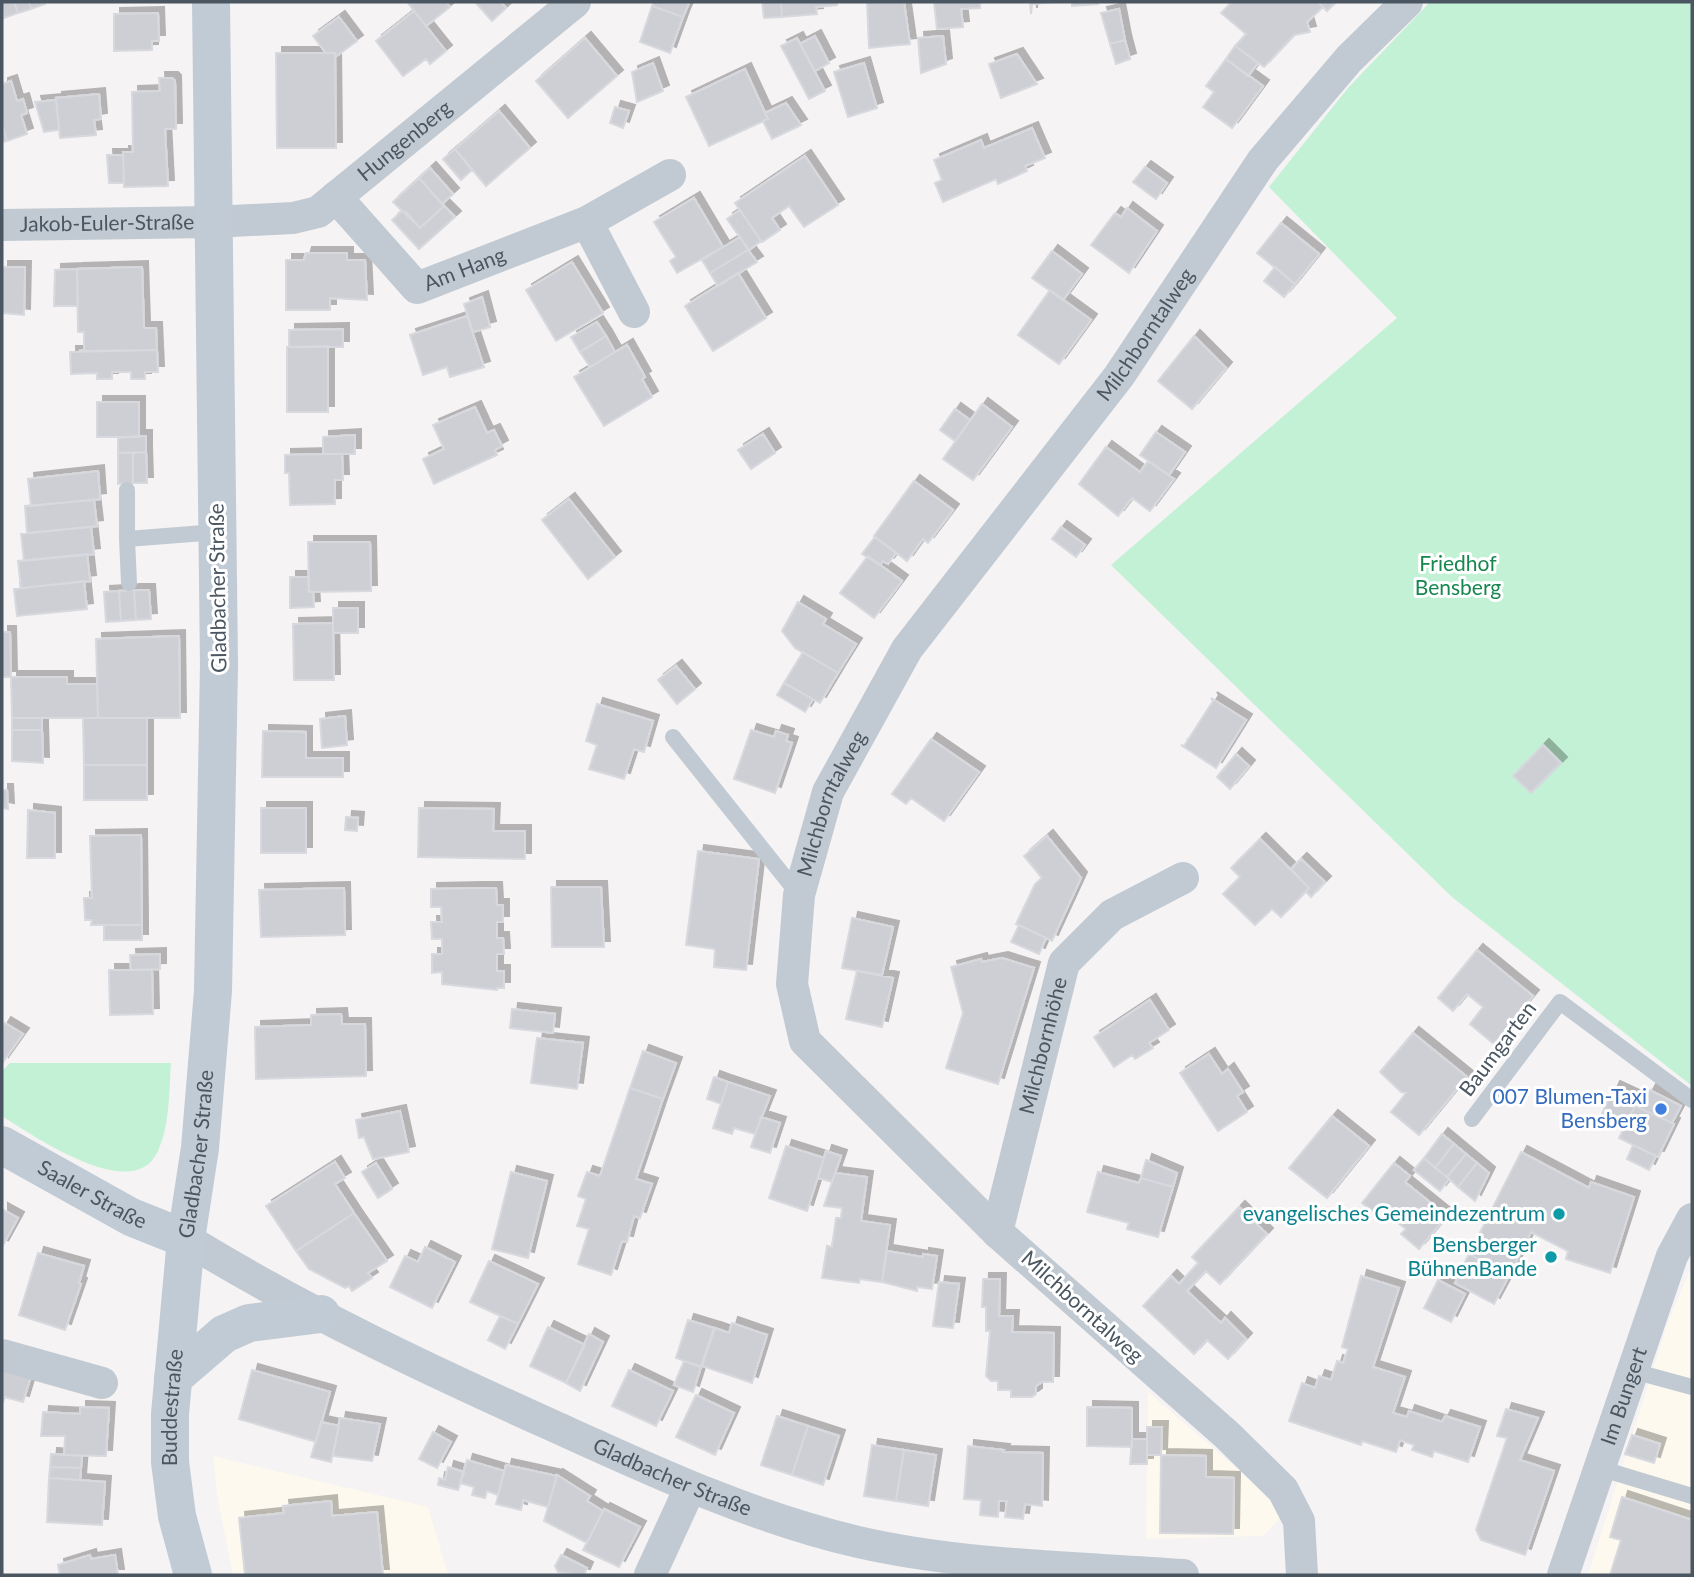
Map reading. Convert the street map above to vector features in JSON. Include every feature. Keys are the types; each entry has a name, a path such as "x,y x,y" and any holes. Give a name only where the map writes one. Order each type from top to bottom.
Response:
{"main road":[{"name":"Gladbacher Straße","path":"186,1240 200,1148 213,991 219,665 211,2"},
{"name":"Saaler Straße","path":"2,1145 131,1217 186,1240"},
{"name":"Buddestraße","path":"186,1240 173,1378 170,1462 177,1516 193,1575"},
{"path":"173,1378 203,1350 249,1323 321,1314"}],"street":[{"name":"Hungenberg","path":"212,222 293,218 318,212 575,2"},
{"name":"Milchborntalweg","path":"1302,1575 1299,1521 1283,1490 1227,1434 998,1232 805,1041 792,984 799,895 828,792 907,649 1119,376 1263,160 1349,59 1406,2"},
{"name":"Am Hang","path":"336,197 417,288 587,222 670,174"},
{"name":"Jakob-Euler-Straße","path":"2,225 212,222"},
{"path":"587,222 634,312"},
{"name":"Milchbornhöhe","path":"998,1232 1064,963 1112,915 1183,878"},
{"name":"Im Bungert","path":"1563,1575 1672,1256 1692,1219"},
{"name":"Gladbacher Straße","path":"186,1240 249,1278 449,1380 690,1488 799,1527 914,1553 1183,1575"},
{"path":"2,1354 102,1383"},
{"path":"650,1575 690,1488"}],"lane":[{"path":"127,490 128,583"},
{"path":"127,539 217,533"},
{"path":"673,737 799,895"},
{"name":"Baumgarten","path":"1472,1119 1560,1002 1692,1100"},
{"path":"1633,1371 1692,1388"},
{"path":"1599,1468 1692,1496"}],"shaded area":[{"path":"1692,1266 1692,1575 1588,1575 1668,1322"},
{"path":"1148,1392 1269,1496 1280,1518 1263,1536 1146,1539"},
{"path":"213,1456 428,1507 448,1575 233,1575 217,1495"}],"green space":[{"name":"Friedhof Bensberg","path":"1430,2 1692,2 1692,1086 1452,897 1111,565 1397,318 1269,187 1348,88"},
{"path":"10,1063 171,1063 167,1120 157,1153 144,1167 126,1171 105,1169 81,1161 35,1137 2,1116 2,1071"}],"building":[{"path":"2,2 14,2 18,13 4,18"},
{"path":"14,2 29,2 31,9 18,13"},
{"path":"29,2 44,2 45,4 31,9"},
{"path":"445,2 450,7 426,26 408,3"},
{"path":"475,2 501,2 506,8 492,21"},
{"path":"654,2 689,3 683,17 652,6"},
{"path":"762,2 781,2 782,17 764,18"},
{"path":"781,2 837,2 837,5 816,7 817,14 782,17"},
{"path":"867,2 904,2 910,44 869,48"},
{"path":"934,2 980,2 980,8 961,9 963,27 937,29"},
{"path":"1030,2 1059,2 1032,4 1031,14"},
{"path":"1072,2 1098,2 1098,4 1072,6"},
{"path":"1232,2 1318,2 1323,7 1307,22 1310,32 1294,35 1264,67 1235,46 1246,34 1221,13"},
{"path":"1318,2 1336,2 1327,11"},
{"path":"652,6 683,17 670,53 640,42"},
{"path":"1119,9 1125,40 1110,44 1101,13"},
{"path":"414,11 446,51 430,64 426,59 403,76 376,41"},
{"path":"158,13 159,41 152,41 152,50 114,51 114,14"},
{"path":"339,17 357,41 335,57 335,53 326,53 313,36"},
{"path":"815,36 829,63 815,71 800,44"},
{"path":"943,36 946,64 921,73 918,38"},
{"path":"585,38 617,76 568,118 536,81"},
{"path":"797,38 825,91 809,99 781,46"},
{"path":"1125,40 1130,59 1116,64 1110,44"},
{"path":"1235,46 1258,63 1248,76 1226,59"},
{"path":"276,53 335,53 336,148 277,148"},
{"path":"1017,54 1037,84 1001,98 989,64"},
{"path":"1226,59 1263,86 1232,128 1203,107 1214,92 1206,86"},
{"path":"653,63 663,91 637,102 632,72"},
{"path":"864,63 877,108 848,117 834,72"},
{"path":"745,69 768,119 709,146 686,97"},
{"path":"159,78 172,78 175,81 176,129 165,129 168,186 124,187 123,152 133,152 132,92 160,91"},
{"path":"11,81 17,101 23,99 27,113 21,115 27,134 7,141 2,124 2,84"},
{"path":"99,94 101,119 94,120 96,135 60,138 56,98"},
{"path":"56,100 59,130 44,132 35,102"},
{"path":"786,103 801,125 772,139 763,121 768,119 765,113"},
{"path":"615,107 629,111 623,128 610,123"},
{"path":"499,111 530,148 486,186 455,149"},
{"path":"2,124 7,141 2,142"},
{"path":"1032,128 1045,158 1025,166 1027,171 998,184 996,179 943,202 935,183 942,180 934,160 981,140 984,148"},
{"path":"455,149 472,170 461,180 443,159"},
{"path":"107,155 123,155 124,183 109,183"},
{"path":"805,156 838,205 804,227 789,206 772,218 780,230 762,242 735,203"},
{"path":"1145,167 1167,183 1156,199 1133,182"},
{"path":"430,168 453,194 442,204 419,178"},
{"path":"419,178 444,206 420,228 393,202"},
{"path":"694,198 723,247 677,273 670,261 676,257 654,222"},
{"path":"444,206 455,217 419,249 392,220 402,211 406,212 420,228"},
{"path":"1127,208 1157,231 1129,273 1091,245 1115,213 1121,217"},
{"path":"740,210 761,241 749,250 727,219"},
{"path":"1281,223 1319,254 1295,284 1257,253"},
{"path":"740,237 748,250 710,273 702,260"},
{"path":"748,250 757,262 718,286 710,273"},
{"path":"1052,251 1082,274 1063,300 1032,278"},
{"path":"306,253 347,253 347,260 365,260 367,300 330,298 330,310 286,310 286,260 304,260"},
{"path":"572,262 603,313 556,341 526,290"},
{"path":"2,267 25,267 24,315 2,313"},
{"path":"142,267 144,328 156,328 157,350 79,351 84,350 84,332 78,332 77,269"},
{"path":"1275,267 1295,284 1284,297 1264,281"},
{"path":"77,269 78,306 54,306 55,270"},
{"path":"738,273 766,318 713,351 685,306"},
{"path":"1050,290 1091,320 1059,364 1018,335"},
{"path":"482,297 490,327 473,332 464,304"},
{"path":"467,316 484,367 450,377 447,367 423,375 410,335"},
{"path":"597,322 606,336 580,352 571,337"},
{"path":"343,329 343,347 289,347 289,330"},
{"path":"606,336 615,352 590,367 580,352"},
{"path":"1194,336 1226,368 1192,409 1158,381"},
{"path":"627,345 645,377 642,379 652,397 604,426 574,377"},
{"path":"328,346 328,412 287,412 287,347"},
{"path":"157,350 158,372 145,372 145,379 131,379 131,372 112,372 112,379 97,379 97,373 71,374 70,352"},
{"path":"97,402 139,402 139,437 97,437"},
{"path":"982,404 1012,427 973,480 943,459"},
{"path":"475,407 487,433 494,430 502,446 495,450 497,455 434,484 423,459 444,449 433,425"},
{"path":"955,409 970,420 955,441 940,430"},
{"path":"1156,432 1185,452 1169,475 1140,455"},
{"path":"763,434 775,453 751,469 738,450"},
{"path":"355,435 355,454 323,454 323,437"},
{"path":"146,436 146,452 118,453 118,438"},
{"path":"1106,447 1140,472 1148,461 1174,479 1150,511 1132,498 1118,516 1079,484"},
{"path":"146,452 147,483 133,483 133,453"},
{"path":"118,453 133,453 133,483 118,484"},
{"path":"342,454 343,480 335,480 335,504 290,505 289,473 285,473 285,455"},
{"path":"98,471 100,499 31,506 28,479"},
{"path":"914,481 953,510 928,543 923,539 907,561 874,536"},
{"path":"569,499 615,557 588,579 542,520"},
{"path":"94,500 97,526 27,533 25,506"},
{"path":"91,527 94,554 24,561 21,534"},
{"path":"1061,527 1085,545 1076,557 1052,539"},
{"path":"875,537 896,553 888,564 883,561 880,565 862,554"},
{"path":"308,542 370,542 371,591 309,592"},
{"path":"87,554 90,581 21,588 18,561"},
{"path":"868,556 902,581 874,618 840,593"},
{"path":"290,577 308,577 314,607 290,608"},
{"path":"84,581 87,609 17,616 14,589"},
{"path":"134,590 136,620 121,621 119,591"},
{"path":"134,590 149,590 151,619 136,620"},
{"path":"119,591 121,621 106,622 104,592"},
{"path":"798,602 826,619 823,624 856,644 838,673 795,648 782,631"},
{"path":"333,608 358,608 358,633 333,633"},
{"path":"333,623 334,680 294,680 293,624"},
{"path":"2,632 10,632 11,677 2,677"},
{"path":"179,636 180,718 98,718 96,639"},
{"path":"803,652 838,673 820,703 784,683"},
{"path":"676,666 695,689 677,704 658,680"},
{"path":"11,677 67,677 67,684 97,684 98,718 12,718"},
{"path":"784,683 813,699 805,712 777,695"},
{"path":"1211,698 1246,720 1216,768 1181,745 1184,746 1213,701"},
{"path":"597,704 653,721 644,752 634,749 624,779 589,769 597,745 586,741"},
{"path":"345,716 347,745 322,748 320,719"},
{"path":"12,718 42,718 42,730 12,730"},
{"path":"83,718 147,718 147,765 84,765"},
{"path":"12,730 42,730 43,763 12,761"},
{"path":"751,730 774,737 776,731 788,735 786,741 792,743 775,793 734,779"},
{"path":"263,731 306,732 306,758 343,758 343,777 262,777"},
{"path":"931,739 979,772 944,821 911,798 906,804 892,794"},
{"path":"1543,745 1561,763 1531,793 1513,776"},
{"path":"1236,754 1249,766 1230,789 1217,777"},
{"path":"84,765 147,765 147,800 84,800"},
{"path":"2,790 7,790 8,809 2,808"},
{"path":"261,808 306,808 306,853 261,853"},
{"path":"419,808 494,809 493,831 525,831 525,859 418,857"},
{"path":"28,810 55,813 55,858 27,858"},
{"path":"346,817 358,818 357,831 345,830"},
{"path":"141,835 142,925 91,925 92,920 85,920 84,898 92,898 90,836"},
{"path":"1047,836 1081,878 1052,941 1016,924 1035,884 1042,878 1024,856"},
{"path":"1260,839 1309,888 1281,917 1272,909 1255,925 1223,894 1240,877 1231,868"},
{"path":"698,851 759,859 746,970 714,967 715,949 686,945"},
{"path":"1301,859 1325,882 1311,897 1306,892 1309,888 1291,869"},
{"path":"551,887 601,887 604,947 552,947"},
{"path":"344,888 345,935 261,937 259,890"},
{"path":"496,888 497,905 503,905 503,922 497,922 497,938 503,938 504,954 497,954 497,971 504,971 504,988 497,990 442,984 442,972 432,973 432,954 442,954 442,939 432,939 431,922 442,922 441,907 431,907 431,889"},
{"path":"852,918 893,927 882,975 842,968"},
{"path":"104,925 142,925 142,940 104,940"},
{"path":"1019,925 1046,938 1039,954 1011,942"},
{"path":"1477,950 1533,996 1494,1044 1470,1024 1483,1007 1467,994 1453,1011 1438,998"},
{"path":"160,954 160,969 131,970 130,955"},
{"path":"1002,958 1034,968 998,1084 946,1068 963,1013 951,967 981,959 982,962"},
{"path":"109,970 152,970 153,1014 110,1015"},
{"path":"857,971 893,978 882,1027 846,1019"},
{"path":"1150,1000 1169,1030 1149,1043 1153,1048 1135,1059 1132,1055 1114,1067 1094,1037"},
{"path":"512,1009 555,1014 553,1033 510,1028"},
{"path":"341,1014 342,1024 365,1024 366,1076 256,1079 255,1027 311,1025 311,1015"},
{"path":"5,1023 23,1034 3,1062 2,1028"},
{"path":"1413,1033 1467,1077 1419,1135 1391,1112 1406,1093 1401,1092 1380,1072"},
{"path":"537,1038 583,1043 577,1089 531,1083"},
{"path":"643,1051 676,1063 663,1099 630,1088"},
{"path":"1209,1054 1222,1074 1228,1069 1243,1092 1237,1096 1247,1112 1218,1131 1180,1073"},
{"path":"714,1077 728,1082 721,1104 707,1099"},
{"path":"728,1082 770,1096 755,1134 734,1128 732,1134 713,1128"},
{"name":"007 Blumen-Taxi Bensberg","path":"1614,1087 1644,1101 1650,1090 1681,1106 1672,1123 1635,1106 1625,1126 1602,1114"},
{"path":"630,1088 663,1099 636,1179 652,1184 640,1218 634,1216 627,1242 622,1241 611,1275 578,1264 589,1229 577,1226 586,1199 578,1196 587,1172 600,1176"},
{"path":"1635,1106 1674,1124 1658,1157 1619,1138"},
{"path":"400,1111 409,1152 373,1159 364,1137 359,1138 356,1120"},
{"path":"1332,1116 1369,1146 1327,1198 1289,1168"},
{"path":"761,1117 780,1123 770,1153 751,1147"},
{"path":"1442,1134 1454,1144 1435,1168 1424,1158"},
{"path":"1454,1144 1466,1154 1447,1177 1435,1168"},
{"path":"1633,1145 1656,1156 1649,1170 1627,1159"},
{"path":"786,1146 824,1158 807,1211 769,1198"},
{"path":"826,1151 841,1156 832,1182 818,1178"},
{"name":"evangelisches Gemeindezentrum","path":"1521,1152 1589,1188 1591,1182 1634,1197 1610,1273 1566,1259 1568,1251 1531,1232 1509,1276 1469,1254"},
{"path":"1466,1154 1477,1163 1458,1187 1447,1177"},
{"path":"1424,1158 1449,1179 1440,1191 1414,1170"},
{"path":"1146,1160 1177,1173 1173,1187 1141,1178"},
{"path":"335,1162 345,1178 335,1184 354,1213 296,1251 266,1206"},
{"path":"376,1163 392,1189 378,1198 362,1172"},
{"path":"1394,1163 1410,1176 1405,1182 1447,1216 1419,1249 1401,1234 1406,1229 1387,1215 1384,1220 1362,1203"},
{"path":"1477,1163 1489,1173 1475,1201 1458,1187"},
{"path":"511,1172 547,1181 528,1258 492,1249"},
{"path":"1098,1172 1139,1183 1141,1178 1173,1187 1158,1237 1127,1229 1129,1223 1087,1212"},
{"path":"835,1173 867,1177 861,1221 890,1225 882,1282 860,1279 859,1283 822,1278 827,1246 832,1247 836,1218 841,1218 842,1208 824,1206"},
{"path":"1239,1207 1267,1234 1220,1284 1206,1271 1187,1291 1221,1323 1225,1318 1246,1339 1228,1359 1207,1340 1194,1354 1143,1306 1171,1276 1179,1284 1198,1263 1192,1257"},
{"path":"2,1209 18,1218 2,1247"},
{"path":"354,1213 387,1261 368,1273 372,1278 352,1291 349,1286 345,1288 309,1269 296,1251"},
{"path":"425,1247 455,1262 432,1308 390,1287 405,1256 418,1262"},
{"path":"887,1251 923,1257 923,1254 937,1256 932,1289 917,1287 917,1291 882,1282"},
{"path":"38,1253 84,1266 79,1283 81,1284 65,1330 19,1315"},
{"path":"1469,1254 1509,1276 1494,1304 1455,1283"},
{"path":"489,1261 538,1284 518,1324 470,1302"},
{"path":"1361,1276 1399,1288 1373,1367 1405,1377 1393,1413 1407,1417 1409,1411 1442,1422 1445,1416 1480,1427 1468,1462 1434,1451 1432,1457 1412,1450 1414,1445 1400,1440 1396,1452 1362,1441 1361,1445 1289,1421 1302,1383 1315,1388 1319,1376 1331,1380 1337,1361 1343,1363 1348,1349 1342,1347"},
{"path":"983,1279 1000,1279 999,1316 1013,1316 1012,1332 1054,1333 1053,1382 1042,1382 1036,1386 1036,1394 1032,1397 1011,1397 1011,1390 998,1390 998,1381 991,1381 986,1376 990,1331 986,1331 986,1307 982,1307"},
{"path":"1438,1280 1465,1294 1451,1322 1424,1308"},
{"path":"939,1282 959,1284 953,1328 933,1326"},
{"path":"500,1316 518,1324 505,1349 488,1340"},
{"path":"688,1320 714,1328 701,1367 676,1358"},
{"path":"732,1323 767,1335 752,1383 702,1366 715,1328 729,1333"},
{"path":"548,1327 585,1345 566,1383 530,1366"},
{"path":"589,1334 603,1342 580,1391 566,1383"},
{"path":"684,1361 701,1367 693,1392 674,1385"},
{"path":"2,1367 31,1376 23,1402 5,1397 2,1405"},
{"path":"252,1370 330,1392 316,1442 239,1419"},
{"path":"629,1370 673,1391 656,1426 612,1406"},
{"path":"696,1395 734,1413 715,1455 676,1437"},
{"path":"80,1407 109,1408 106,1456 64,1455 65,1436 41,1436 43,1412 80,1414"},
{"path":"1087,1407 1132,1408 1132,1447 1087,1446"},
{"path":"1506,1409 1538,1418 1520,1460 1554,1471 1525,1555 1481,1540 1476,1530 1507,1438 1497,1436"},
{"path":"777,1416 808,1426 792,1475 761,1465"},
{"path":"340,1418 380,1424 372,1461 333,1456"},
{"path":"321,1422 339,1426 331,1462 311,1457"},
{"path":"808,1426 839,1436 823,1485 792,1475"},
{"path":"1147,1427 1162,1427 1161,1455 1147,1455"},
{"path":"433,1432 451,1442 437,1468 419,1459"},
{"path":"1632,1435 1660,1444 1654,1463 1625,1454"},
{"path":"1132,1439 1147,1439 1147,1464 1130,1464"},
{"path":"872,1445 904,1450 896,1501 864,1496"},
{"path":"968,1446 1004,1450 1003,1452 1043,1453 1042,1506 1025,1504 1023,1519 1005,1517 1007,1501 999,1501 998,1517 980,1515 981,1500 964,1499"},
{"path":"904,1450 936,1455 928,1506 896,1501"},
{"path":"51,1454 82,1456 81,1468 50,1467"},
{"path":"1161,1455 1206,1456 1206,1477 1234,1478 1233,1534 1160,1533"},
{"path":"467,1460 504,1471 498,1495 487,1491 485,1498 472,1495 474,1487 460,1483"},
{"path":"506,1465 557,1476 548,1507 523,1500 521,1510 496,1504"},
{"path":"50,1467 81,1468 80,1480 49,1478"},
{"path":"448,1467 464,1472 458,1490 438,1485 439,1478 445,1480"},
{"path":"557,1475 590,1496 587,1501 603,1511 587,1543 544,1521"},
{"path":"49,1478 105,1482 102,1525 47,1522"},
{"path":"1622,1497 1692,1520 1692,1575 1610,1575 1621,1540 1610,1537"},
{"path":"331,1501 332,1516 377,1512 383,1575 245,1575 239,1518 284,1513 283,1506"},
{"path":"604,1509 640,1527 619,1567 583,1550"},
{"path":"90,1555 91,1559 115,1555 118,1575 60,1575 58,1565"},
{"path":"561,1555 587,1568 584,1575 558,1572 555,1566"}],"place":[{"name":"007 Blumen-Taxi Bensberg","path":"1661,1109"},
{"name":"evangelisches Gemeindezentrum","path":"1559,1214"},
{"name":"Bensberger BühnenBande","path":"1551,1257"}]}
